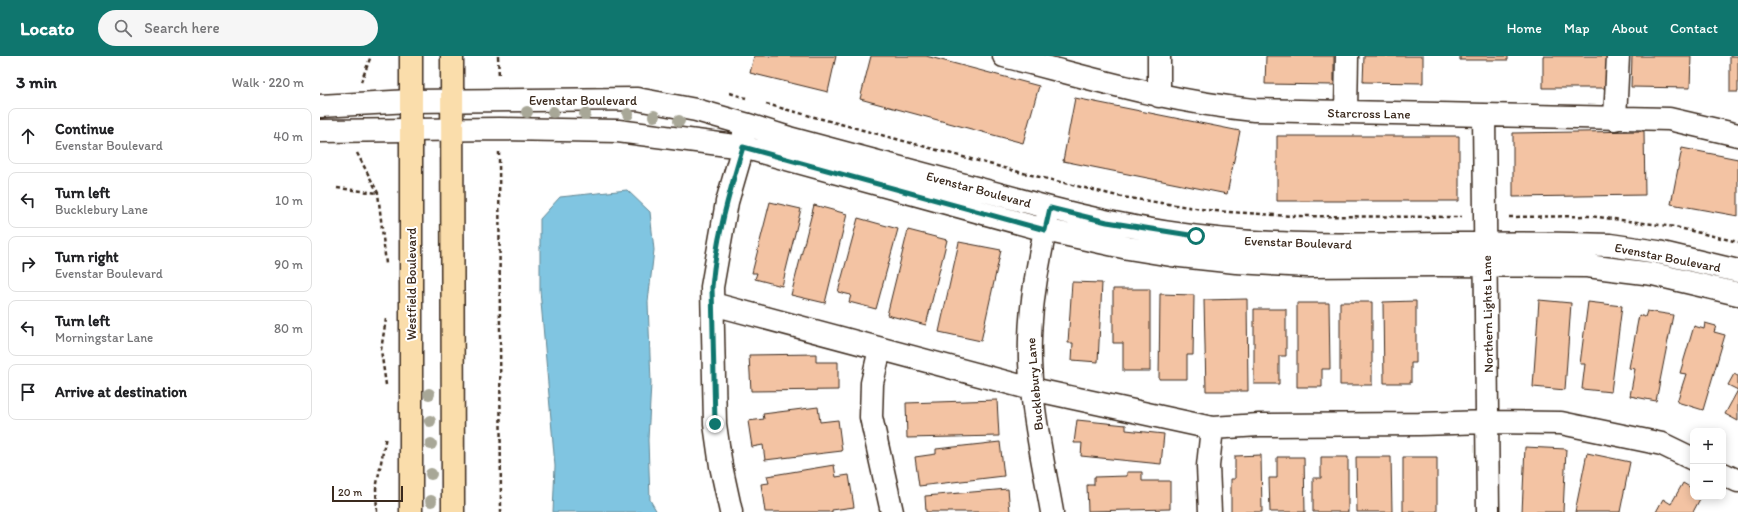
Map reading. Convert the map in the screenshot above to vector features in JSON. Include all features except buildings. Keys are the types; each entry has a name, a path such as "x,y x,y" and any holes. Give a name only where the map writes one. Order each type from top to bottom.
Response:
{"main road":[{"name":"Westfield Boulevard","path":"411,56 411,512"},
{"path":"452,56 453,512"}],"street":[{"name":"Starcross Lane","path":"1004,56 1159,96 1196,103 1254,110 1669,119 1738,135"},
{"path":"1159,56 1159,96"},
{"path":"1346,112 1347,56"},
{"path":"1615,119 1618,56"},
{"name":"Evenstar Boulevard","path":"320,106 410,101 637,99 696,110 789,138 1050,208 1089,218 1135,227 1236,241 1306,244 1486,243 1610,245 1658,252 1738,271"},
{"name":"Northern Lights Lane","path":"1484,115 1488,512"},
{"path":"731,512 721,466 715,424 712,287 716,257 727,202 743,147 745,124"},
{"name":"Evenstar Boulevard","path":"320,131 618,131 743,147 1045,230 1128,248 1230,262 1307,266 1587,266 1672,278 1738,294"},
{"name":"Bucklebury Lane","path":"1050,208 1032,307 1030,338 1032,389 1052,512"},
{"path":"713,304 1032,389 1212,428 1259,425 1488,422 1561,423 1662,444 1690,458"},
{"path":"880,349 872,383 871,417 892,512"},
{"path":"1210,512 1208,466 1212,428"},
{"path":"1726,475 1738,481"}],"path":[{"path":"354,105 358,88 371,56"},
{"path":"498,56 499,100"},
{"path":"498,77 506,77"},
{"path":"729,93 748,99"},
{"path":"760,103 1095,191 1143,200 1222,211 1291,216 1590,216 1675,227 1738,242"},
{"path":"498,130 501,512"},
{"path":"355,131 355,148 378,193 387,270"},
{"path":"337,188 378,193"},
{"path":"387,393 381,350 388,313"},
{"path":"377,512 376,489 387,429"}],"water":[{"path":"627,190 650,212 654,250 648,302 651,383 648,440 650,500 657,512 553,512 555,466 540,290 540,219 560,197"}],"route":[{"path":"715,424 712,287 727,202 743,147 782,159 1045,230 1050,208 1107,222 1196,236"}]}
